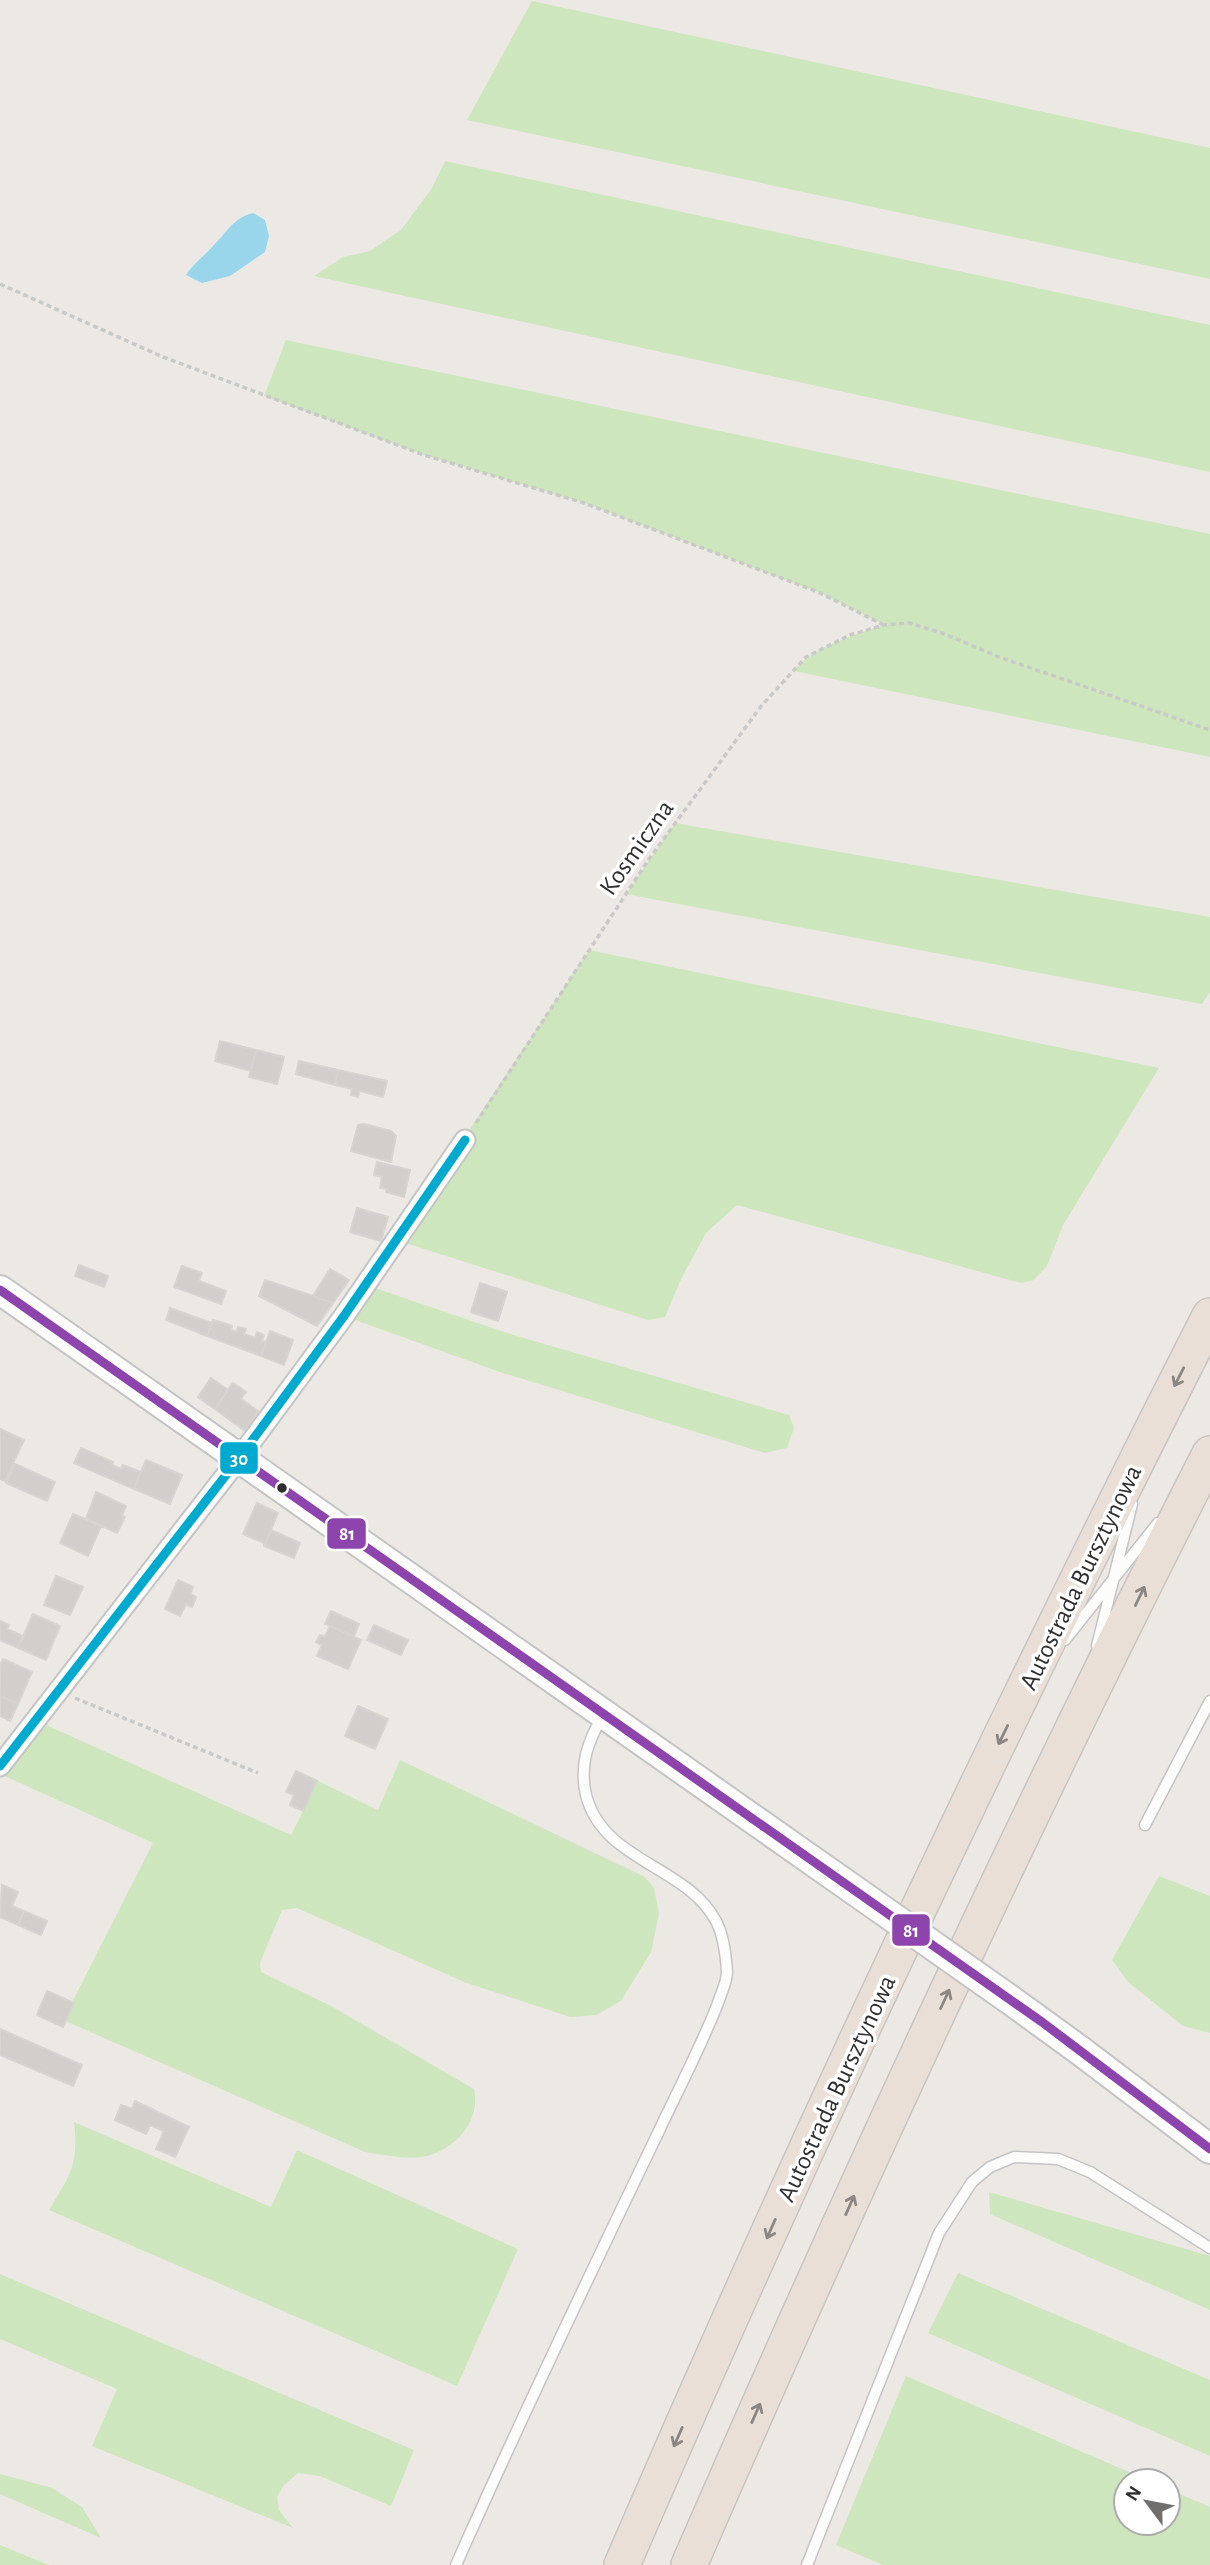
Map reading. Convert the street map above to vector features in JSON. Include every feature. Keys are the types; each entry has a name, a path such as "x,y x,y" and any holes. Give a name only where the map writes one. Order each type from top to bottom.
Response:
{"highway":[{"name":"Autostrada Bursztynowa","path":"622,2565 849,2057 1024,1690 1210,1316"},
{"path":"689,2565 859,2185 1080,1718 1207,1460"}],"main road":[{"path":"0,1290 1009,1999 1210,2149"}],"street":[{"path":"0,1766 240,1457 344,1316 465,1140"}],"lane":[{"path":"1095,1654 1148,1440"},
{"path":"1171,1507 1207,1460"},
{"path":"1024,1690 1163,1517"},
{"path":"1080,1718 1092,1667"},
{"path":"1145,1825 1210,1700"},
{"path":"456,2565 693,2059 727,1976 725,1948 717,1922 704,1903 666,1874 626,1850 608,1835 595,1819 586,1796 582,1766 590,1737 604,1714"},
{"path":"807,2565 939,2233 972,2182 990,2167 1014,2157 1058,2159 1090,2172 1210,2248"}],"path":[{"path":"0,284 163,357 424,455 584,503 818,592 884,625 909,623 942,633 999,657 1210,730"},
{"name":"Kosmiczna","path":"465,1140 649,859 762,705 806,657 850,635 884,625"},
{"path":"58,1691 258,1773"}],"green space":[{"path":"532,1 1210,148 1210,279 467,120"},
{"path":"445,161 1210,325 1210,472 314,276 343,257 370,251 401,230 432,188"},
{"path":"286,340 1210,534 1210,757 794,671 824,648 883,624 818,592 584,503 424,455 264,396"},
{"path":"675,823 1210,917 1210,992 1202,1004 626,894"},
{"path":"589,950 1159,1068 1063,1225 1047,1266 1034,1280 1021,1283 737,1205 706,1233 682,1277 665,1317 648,1320 396,1240"},
{"path":"366,1285 510,1334 789,1415 794,1428 787,1448 765,1453 500,1372 344,1316"},
{"path":"35,1720 291,1835 318,1781 378,1810 400,1760 645,1877 654,1888 659,1914 651,1952 621,2001 596,2015 570,2017 464,1982 297,1908 282,1910 260,1963 261,1972 331,2006 474,2089 471,2121 458,2138 440,2151 423,2157 398,2157 365,2152 63,2020 153,1843 0,1774"},
{"path":"1159,1876 1210,1896 1210,2033 1183,2026 1128,1982 1112,1960"},
{"path":"74,2122 271,2207 297,2150 518,2249 457,2386 49,2210 74,2160"},
{"path":"989,2192 1210,2256 1210,2310 990,2214"},
{"path":"958,2273 1210,2380 1210,2456 928,2333"},
{"path":"0,2274 414,2450 391,2506 320,2476 298,2473 284,2485 277,2497 279,2510 293,2528 92,2446 117,2389 0,2339"},
{"path":"906,2376 1117,2467 1112,2467 1112,2537 1182,2537 1182,2495 1210,2507 1210,2565 883,2565 836,2545"},
{"path":"0,2474 52,2488 82,2507 101,2538 0,2494"},
{"path":"0,2545 49,2565 0,2565"}],"water":[{"path":"253,213 265,220 269,236 265,252 230,276 202,283 186,275 235,222"}],"building":[{"path":"220,1041 256,1050 251,1071 215,1061"},
{"path":"256,1050 284,1057 277,1084 249,1077"},
{"path":"299,1061 338,1070 335,1085 296,1074"},
{"path":"338,1070 387,1081 383,1097 360,1091 358,1097 351,1095 352,1089 335,1085"},
{"path":"358,1125 391,1131 396,1136 391,1162 351,1151"},
{"path":"377,1162 410,1170 404,1197 380,1188 382,1177 374,1175"},
{"path":"357,1208 388,1217 381,1241 350,1232"},
{"path":"79,1265 108,1276 104,1287 75,1276"},
{"path":"182,1266 202,1273 199,1281 226,1291 221,1304 174,1287"},
{"path":"330,1269 349,1280 333,1303 313,1296"},
{"path":"265,1280 333,1303 317,1326 259,1296"},
{"path":"480,1283 507,1292 498,1321 471,1312"},
{"path":"170,1308 212,1323 207,1336 166,1320"},
{"path":"213,1320 232,1326 231,1330 236,1332 238,1327 246,1329 244,1334 255,1338 257,1332 264,1335 262,1341 266,1342 261,1356 207,1336"},
{"path":"270,1331 293,1340 284,1365 261,1356"},
{"path":"211,1378 228,1390 215,1409 198,1397"},
{"path":"233,1383 246,1392 241,1399 258,1411 245,1431 215,1409"},
{"path":"0,1429 24,1440 5,1481 0,1479"},
{"path":"81,1448 113,1462 112,1465 121,1469 123,1465 141,1472 134,1489 74,1463"},
{"path":"146,1460 182,1475 170,1504 134,1489"},
{"path":"15,1464 55,1482 47,1501 6,1483"},
{"path":"96,1492 126,1506 122,1515 125,1517 117,1533 86,1519"},
{"path":"257,1503 278,1513 264,1546 264,1543 243,1534"},
{"path":"73,1514 101,1526 88,1556 60,1543"},
{"path":"271,1530 300,1543 294,1558 264,1546"},
{"path":"56,1576 83,1587 70,1615 44,1605"},
{"path":"178,1580 193,1587 190,1594 196,1597 192,1607 186,1604 180,1616 165,1609"},
{"path":"331,1611 359,1624 354,1636 325,1624"},
{"path":"33,1614 60,1626 46,1660 18,1648"},
{"path":"0,1621 9,1625 7,1629 23,1636 18,1648 0,1640"},
{"path":"374,1625 408,1640 401,1655 367,1640"},
{"path":"330,1626 361,1640 348,1669 317,1656 322,1645 316,1642 320,1635 325,1637"},
{"path":"3,1659 32,1672 18,1704 0,1696 0,1666"},
{"path":"0,1696 18,1704 10,1721 0,1716"},
{"path":"358,1706 388,1719 375,1749 345,1736"},
{"path":"296,1771 317,1781 303,1811 290,1805 294,1795 286,1792"},
{"path":"2,1885 18,1892 12,1906 24,1911 18,1925 0,1917"},
{"path":"24,1911 47,1921 41,1935 18,1925"},
{"path":"47,1991 74,2003 63,2027 37,2015"},
{"path":"0,2029 82,2065 73,2086 0,2055"},
{"path":"135,2101 189,2127 175,2157 156,2149 164,2131 150,2125 146,2134 115,2120 121,2105 132,2109"}],"transit line":[{"name":"30","path":"0,1766 240,1457 344,1316 465,1140"},
{"name":"81","path":"0,1290 1042,2022 1210,2149"}]}
